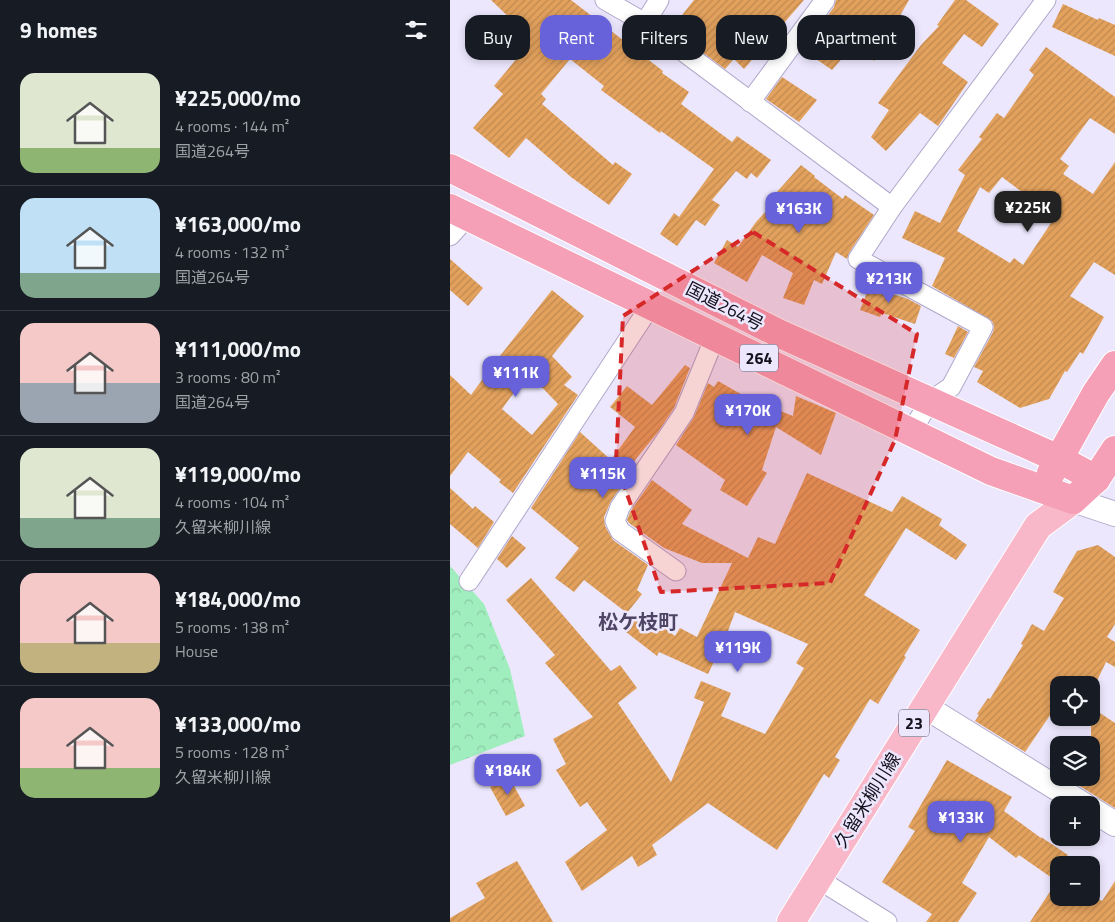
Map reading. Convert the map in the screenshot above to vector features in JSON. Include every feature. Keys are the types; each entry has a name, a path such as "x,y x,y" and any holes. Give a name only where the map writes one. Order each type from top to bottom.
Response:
{"highway":[{"name":"国道264号","path":"450,168 778,332 1059,458 1096,479"},
{"name":"国道264号","path":"459,212 991,471 1073,500"},
{"path":"1042,489 1096,393 1115,365"},
{"path":"1073,500 1096,479 1115,450"}],"main road":[{"name":"久留米柳川線","path":"1038,526 1042,489"},
{"name":"久留米柳川線","path":"791,922 1038,526 1073,500"}],"street":[{"path":"605,0 631,15"},
{"path":"650,15 659,0"},
{"path":"750,102 825,0"},
{"path":"911,432 930,401 952,387 983,327 858,259 892,207 1046,0"},
{"path":"694,60 892,207"},
{"path":"450,236 459,212"},
{"path":"469,582 651,306"},
{"path":"676,571 620,531 615,521 620,507 684,413 715,337"},
{"path":"1096,479 1115,504"},
{"path":"1073,500 1115,514"},
{"path":"924,706 1069,796"},
{"path":"1100,815 1115,824"},
{"path":"818,879 887,922"}],"highlighted area":[{"path":"753,232 917,334 895,440 830,583 661,592 616,462 623,316"}],"green space":[{"path":"450,566 484,604 510,669 525,736 450,765"}],"building":[{"path":"491,0 571,0 590,15 540,15 540,60 569,60 541,94 546,99 542,104 613,165 615,162 632,174 609,205 571,177 526,138 509,158 473,128 503,94 494,86 516,60 530,60 530,15 507,15"},
{"path":"694,0 804,0 787,20 787,15 716,15 716,60 733,60 725,69 706,55 706,15 682,15"},
{"path":"836,0 909,0 900,15 828,15"},
{"path":"955,0 966,0 999,24 982,47 964,34 942,63 968,82 938,126 920,113 886,151 871,137 889,110 878,103 910,60 915,60 915,53 939,26 937,25"},
{"path":"1063,4 1098,20 1099,18 1115,25 1115,56 1052,27"},
{"path":"612,32 622,39 622,60 649,60 663,71 662,73 689,92 681,104 732,142 737,136 771,160 757,178 751,173 747,179 736,171 712,200 720,205 705,226 696,220 677,246 660,234 674,213 679,217 714,169 601,90 604,86 571,60 612,60"},
{"path":"1046,47 1115,97 1115,134 1090,118 1060,159 1069,166 1063,174 1093,194 1115,162 1115,275 1094,262 1070,296 1104,317 1083,354 1080,352 1067,372 1065,371 1049,399 1020,408 977,382 983,371 974,367 993,332 994,326 992,321 932,286 945,258 902,238 915,211 940,223 965,175 958,170 982,139 979,137 997,113 1004,118 1034,75 1029,70","holes":["1002,177 1055,217 1023,265 1014,258 1010,263 957,231 980,187 989,193"]},
{"path":"735,60 752,60 744,69"},
{"path":"818,60 841,60 832,70"},
{"path":"782,77 817,100 799,122 766,99"},
{"path":"801,165 843,199 845,195 874,215 847,259 836,252 822,284 814,280 804,305 783,298 793,273 762,255 747,282 714,263 727,240 738,247 756,222 780,196 776,193"},
{"path":"450,259 483,288 468,306 450,290"},
{"path":"872,280 891,290 889,293 908,299 921,306 915,324 882,313 880,317 860,310"},
{"path":"552,290 584,316 552,356 572,377 564,385 578,395 513,493 499,482 501,480 468,452 450,476 450,375 471,395","holes":["528,373 558,404 532,435 502,409"]},
{"path":"958,326 968,332 954,358 945,354"},
{"path":"685,365 690,368 674,408 658,432 631,465 634,467 611,501 604,517 605,526 613,540 648,565 637,590 642,594 627,613 584,580 574,592 555,578 579,548 531,508 580,432 611,460 635,427 610,407 627,386 652,405"},
{"path":"718,381 746,397 793,416 796,396 836,413 821,455 776,427 762,470 767,473 747,506 720,490 725,480 676,445 694,417 708,383 714,387"},
{"path":"807,473 892,512 902,496 942,519 939,525 967,545 956,560 906,528 864,595 920,630 878,704 870,699 835,757 840,760 829,778 824,774 777,850 708,803 652,845 657,855 638,867 632,856 582,891 565,862 607,830 587,802 580,807 556,770 566,764 553,739 593,717 545,663 555,655 506,600 531,578 611,671 620,665 637,688 618,703 671,782 704,702 694,698 701,681 731,693 721,716 765,734 804,668 796,663 808,644 735,612 725,639 708,674 659,652 657,656 626,632 642,610 675,636 680,628 697,637 732,563 702,563 664,548 629,523 627,520 630,512 652,480 692,510 682,524 748,558 758,537 775,544"},
{"path":"450,488 473,509 475,506 494,522 478,548 450,524"},
{"path":"512,536 526,548 507,568 497,559"},
{"path":"1098,545 1115,557 1115,624 1107,637 1115,642 1115,667 1106,662 1099,676 1050,676 1050,715 1025,752 975,721 979,715 977,714 988,698 990,699 1023,645 1021,644 1032,624 1044,631 1064,598 1053,592 1077,551"},
{"path":"1100,713 1115,723 1115,808 1100,799 1100,796 1096,796 1080,786 1100,786 1100,736 1091,736 1091,726 1100,726"},
{"path":"947,760 1012,797 1004,811 1050,843 1050,846 1054,846 1068,855 1050,856 1050,877 1019,855 1016,858 989,837 962,883 977,893 958,922 926,922 932,914 882,882 915,831 908,827"},
{"path":"509,777 525,806 506,816 490,787"},
{"path":"517,861 553,922 450,922 450,918 485,898 476,883"},
{"path":"1115,881 1115,922 1030,922 1050,892 1050,906 1100,906 1100,900 1102,901"}],"district":[{"name":"松ケ枝町","path":"638,621"}]}
